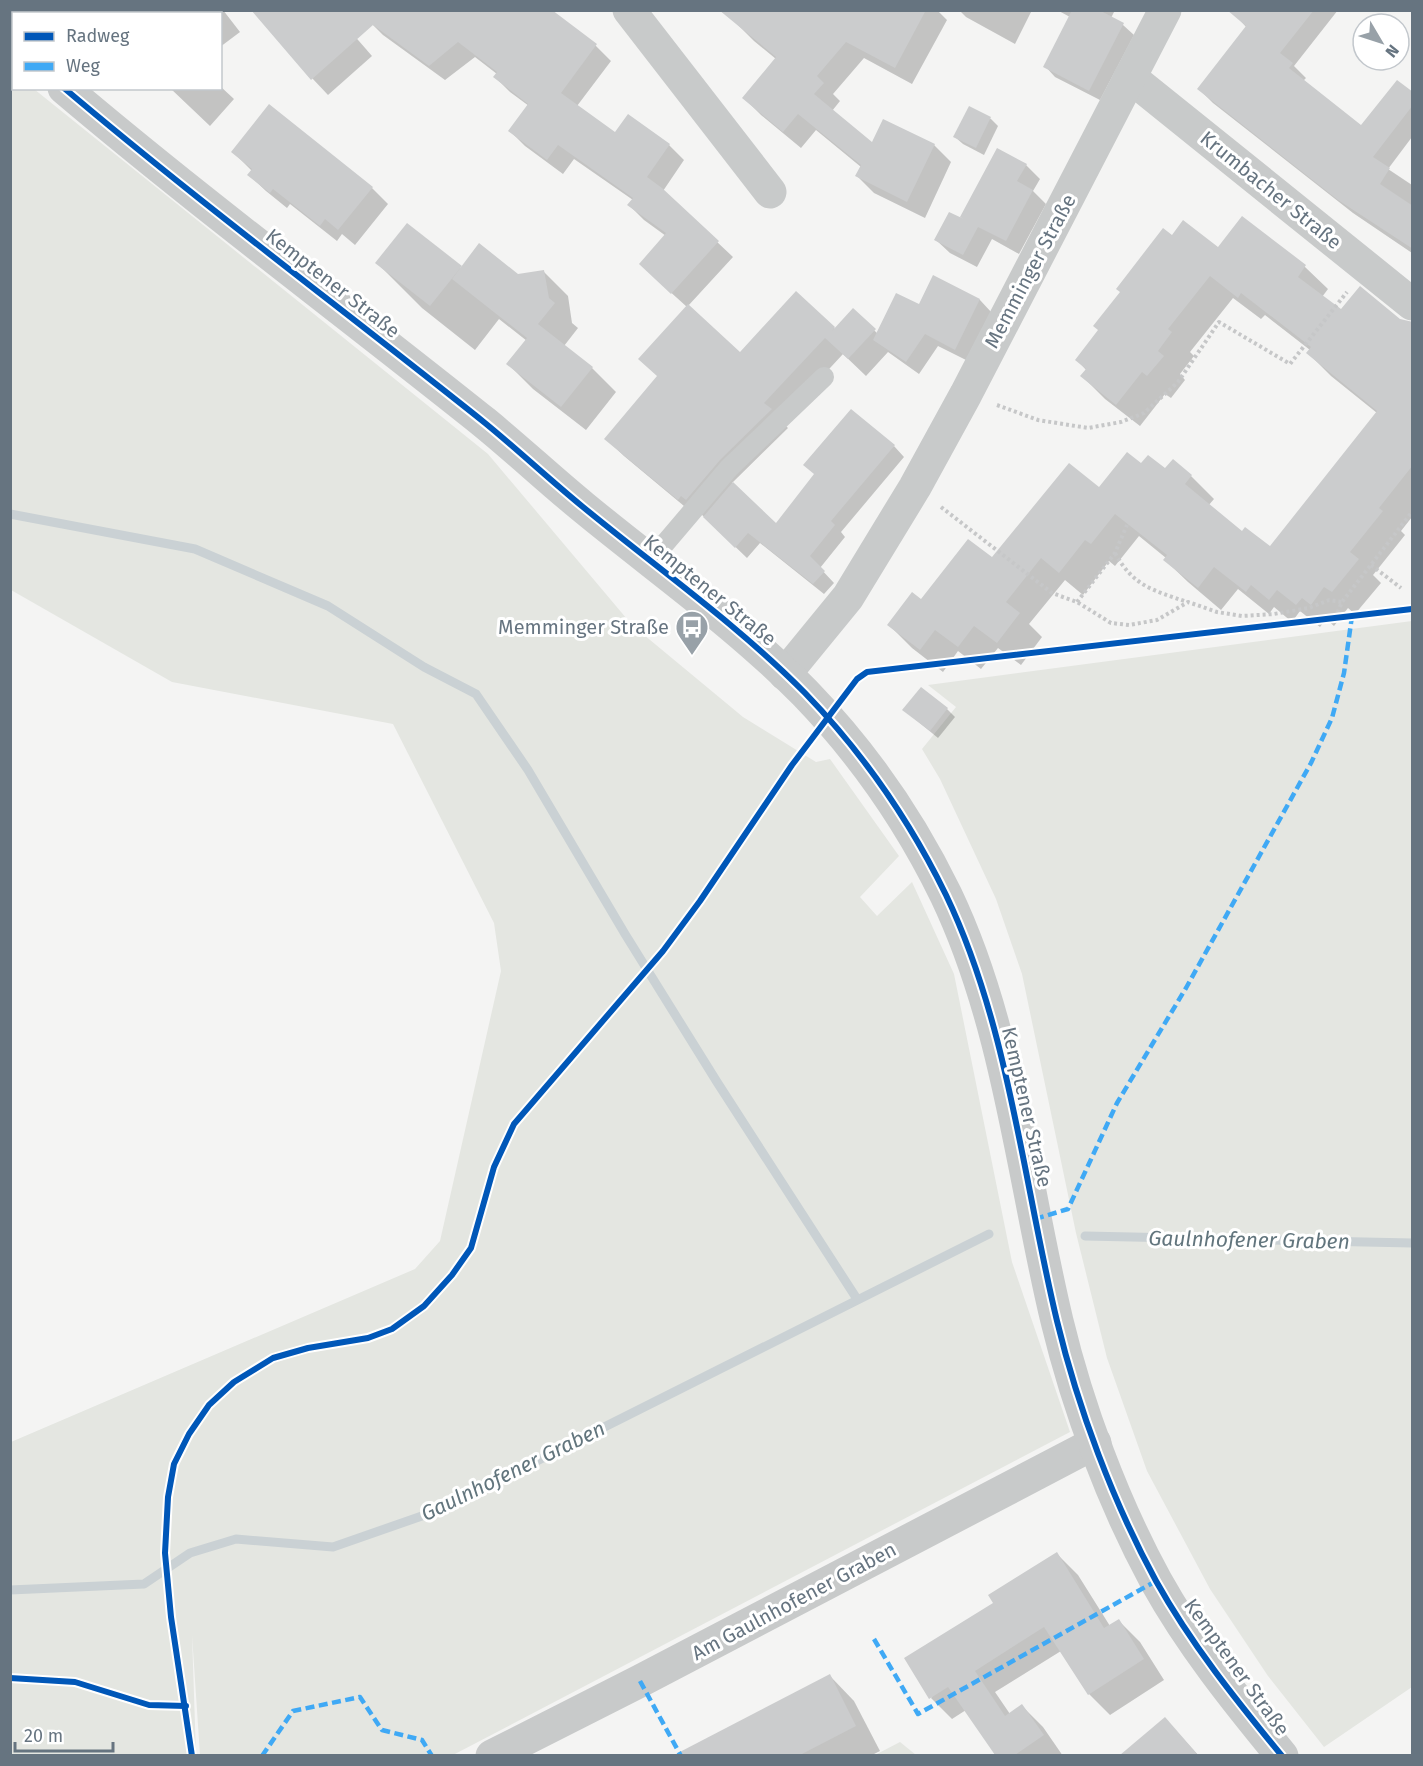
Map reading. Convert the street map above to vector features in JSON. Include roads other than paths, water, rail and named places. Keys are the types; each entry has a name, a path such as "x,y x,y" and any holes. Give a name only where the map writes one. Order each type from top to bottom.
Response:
{"street":[{"path":"629,10 770,192"},
{"name":"Memminger Straße","path":"785,674 849,597 915,487 966,394 1165,10"},
{"name":"Krumbacher Straße","path":"1130,77 1413,304"},
{"name":"Kemptener Straße","path":"66,90 208,207 488,425 576,502 703,603 785,674 859,755 888,795 919,845 946,896 980,982 1001,1060 1062,1340 1095,1443 1113,1488 1162,1590 1185,1629 1215,1672 1282,1755"},
{"name":"Am Gaulnhofener Graben","path":"492,1755 640,1681 1095,1443"}],"lane":[{"path":"650,561 729,468 824,377"}],"waterway":[{"path":"10,514 195,549 328,606 424,667 476,694 528,770 625,934 717,1082 857,1299"},
{"name":"Gaulnhofener Graben","path":"10,1590 144,1584 190,1553 236,1539 333,1547 439,1510 989,1234"},
{"name":"Gaulnhofener Graben","path":"1085,1236 1412,1243"}],"place":[{"name":"Memminger Straße","path":"692,656"}]}
